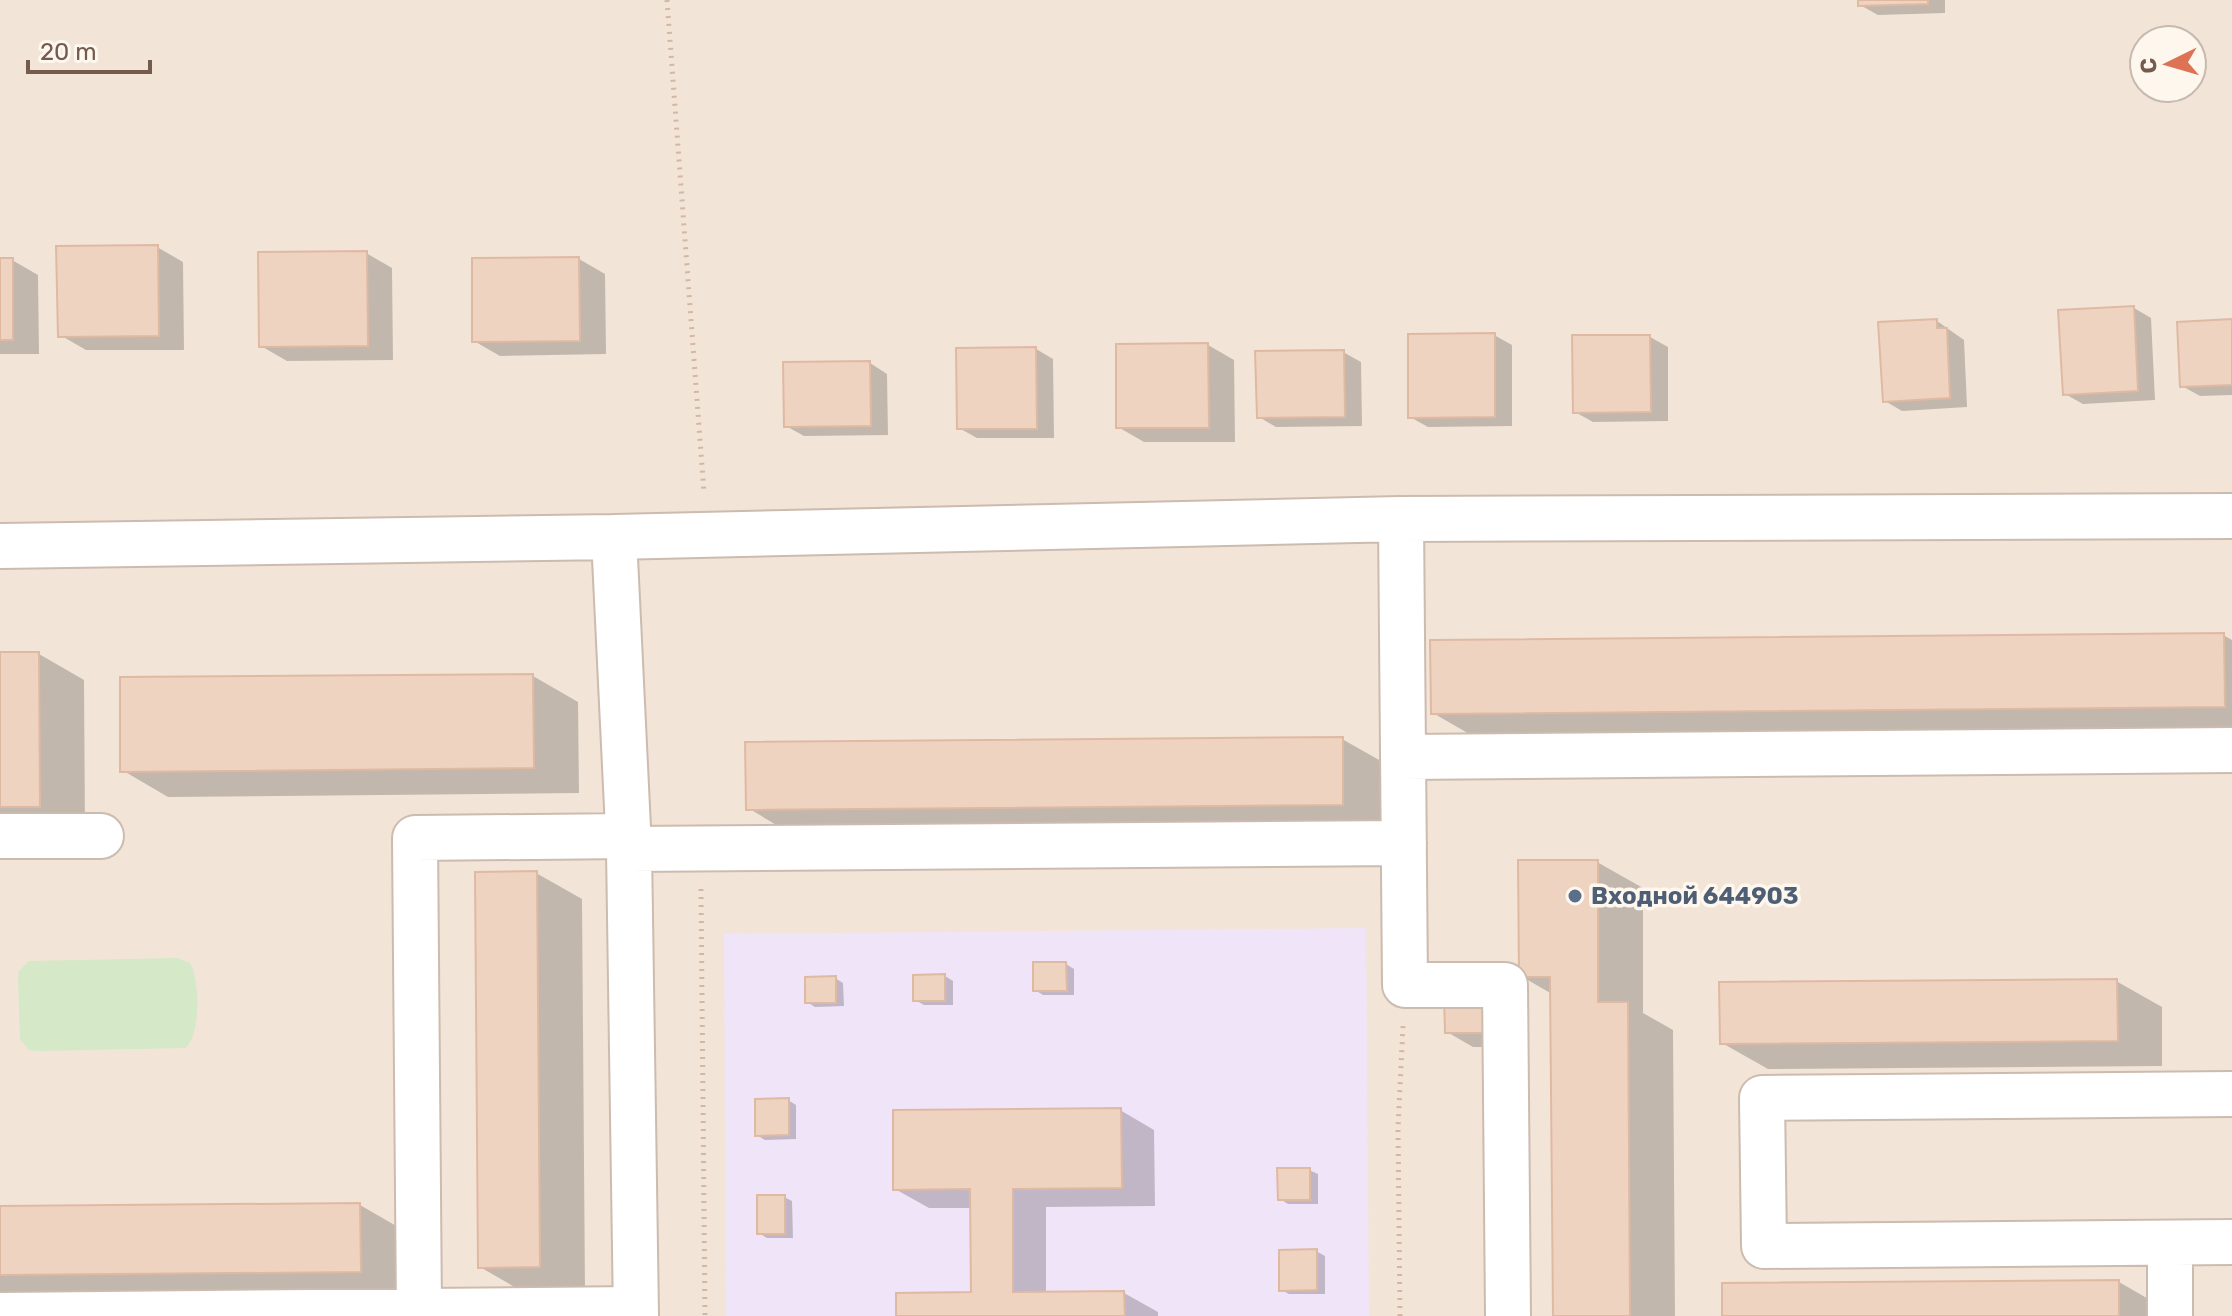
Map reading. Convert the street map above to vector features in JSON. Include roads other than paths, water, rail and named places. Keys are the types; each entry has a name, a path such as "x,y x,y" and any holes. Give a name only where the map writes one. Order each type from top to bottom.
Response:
{"street":[{"path":"0,546 614,537 1401,519 2232,516"},
{"path":"1401,519 1405,985 1505,985 1508,1316"},
{"path":"0,1315 419,1311 636,1313 629,842 614,537"},
{"path":"1403,757 2232,750"},
{"path":"0,836 101,836"},
{"path":"419,1311 415,838 629,842 701,848 1404,843"},
{"path":"2232,1094 1762,1098 1764,1246 2232,1242"},
{"path":"2170,1243 2170,1316"}],"place":[{"name":"Входной 644903","path":"1575,896"}]}
